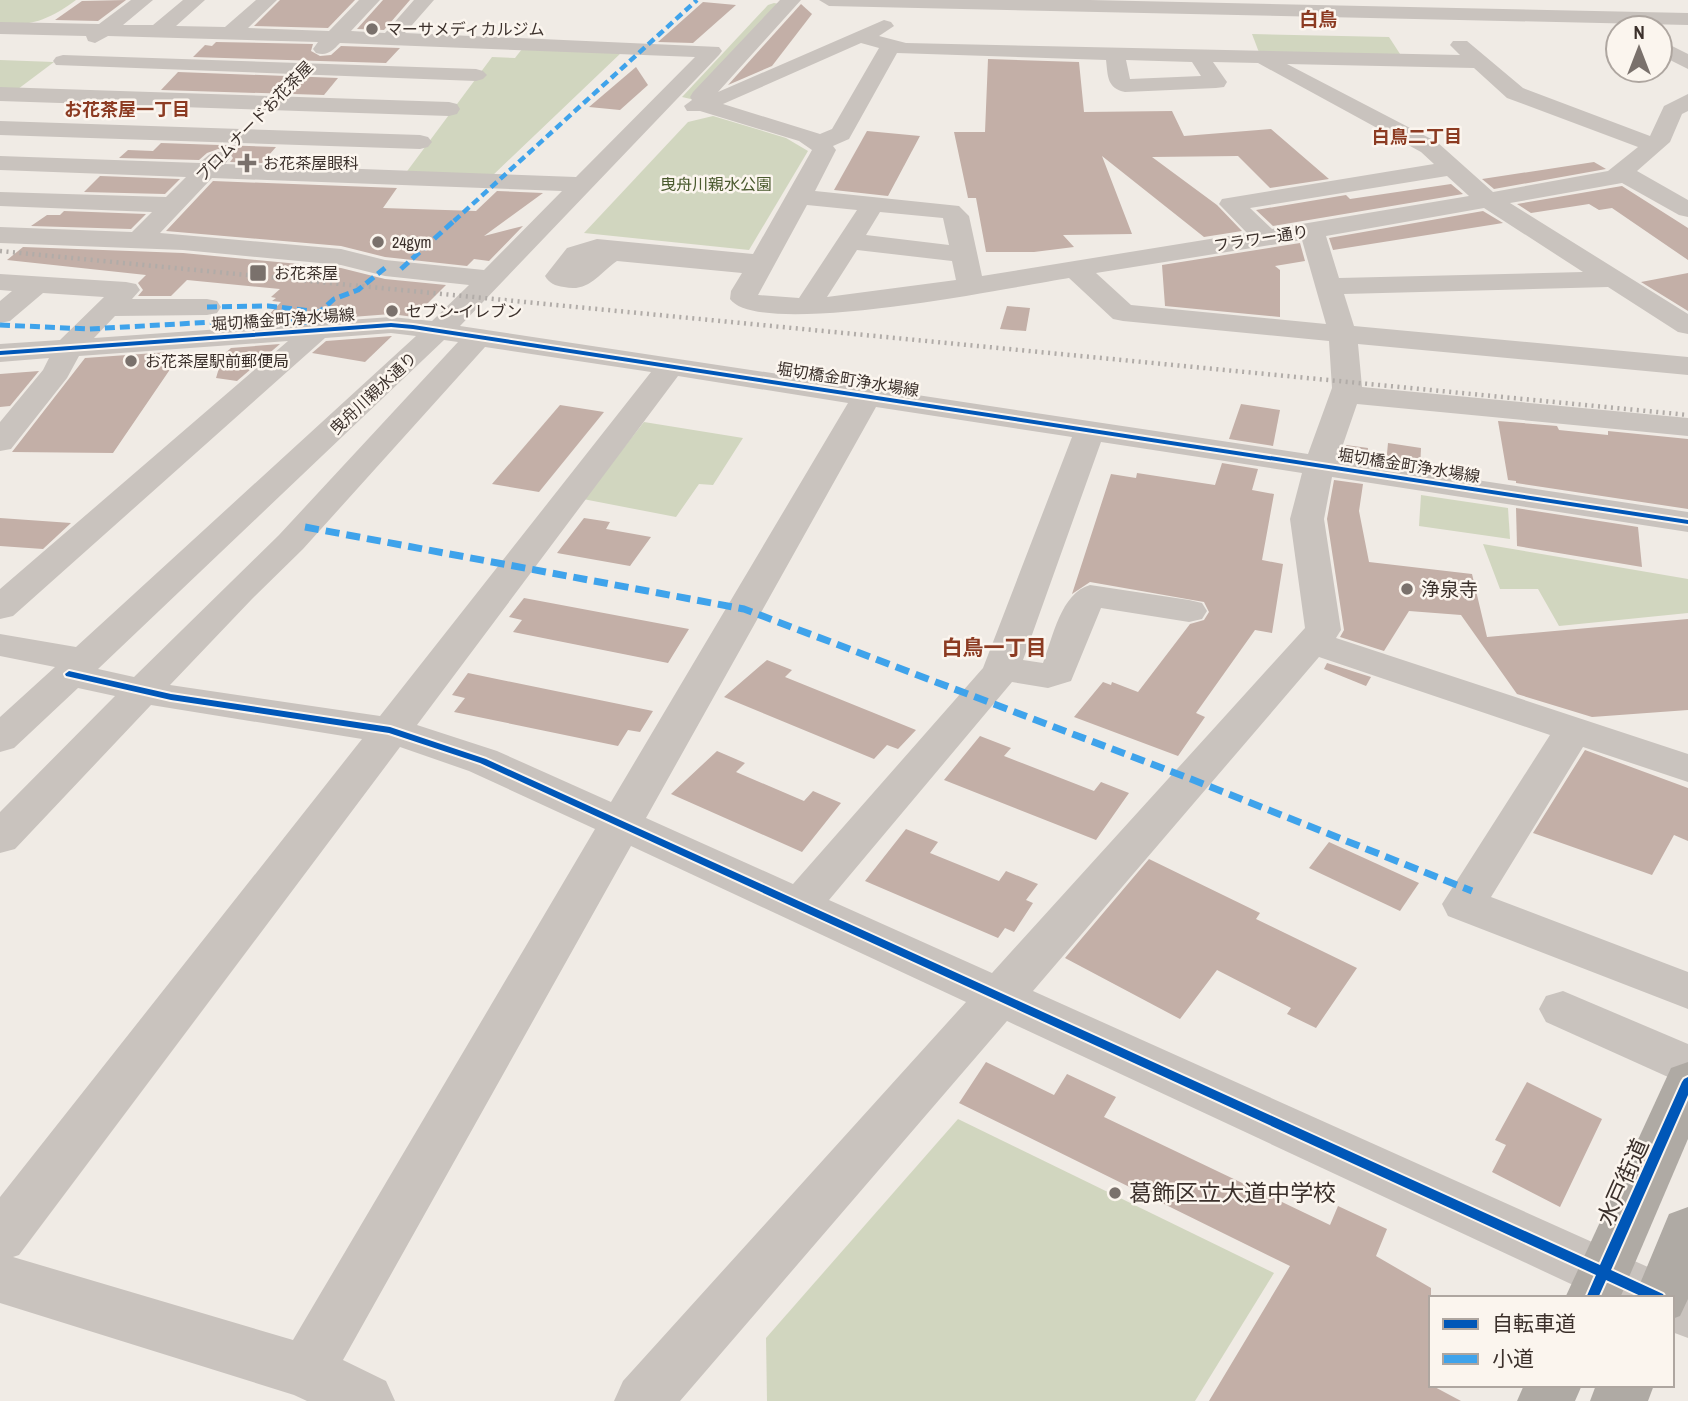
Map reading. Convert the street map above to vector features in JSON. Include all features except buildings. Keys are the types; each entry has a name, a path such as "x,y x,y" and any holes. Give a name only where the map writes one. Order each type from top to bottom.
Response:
{"highway":[{"name":"水戸街道","path":"1598,1285 1688,1082"},
{"path":"1661,1296 1688,1231"}],"street":[{"path":"0,110 10,94 52,70 143,0"},
{"path":"157,32 195,0"},
{"path":"230,33 267,0"},
{"name":"プロムナードお花茶屋","path":"138,241 370,0"},
{"path":"390,40 424,0"},
{"name":"曳舟川親水通り","path":"0,739 440,330 760,0"},
{"path":"704,105 702,94 791,0"},
{"path":"829,0 1176,8 1425,9 1604,15"},
{"path":"704,105 941,1"},
{"path":"1115,54 1120,84 1125,86 1216,82 1194,56 1176,8"},
{"path":"1425,9 1515,93 1671,135"},
{"path":"0,29 230,33 712,51"},
{"path":"860,37 906,49 1480,62"},
{"path":"819,142 841,134 891,45"},
{"path":"1260,57 1429,148 1486,199 1688,326"},
{"path":"52,70 303,70 477,75"},
{"path":"10,94 449,109"},
{"name":"フラワー通り","path":"760,265 745,291 744,299 766,305 803,306 869,302 1312,230 1616,177 1671,135 1672,111 1688,101"},
{"path":"660,105 704,105 819,142 823,154 760,265"},
{"path":"0,128 421,142"},
{"path":"0,163 582,184"},
{"path":"1266,237 1231,204 1452,168"},
{"path":"1623,173 1688,210"},
{"path":"800,197 950,211 956,216 971,286"},
{"path":"0,199 173,205"},
{"path":"803,306 873,204"},
{"path":"1312,230 1343,335 1346,394"},
{"path":"0,235 183,242 341,257 385,268 490,279"},
{"path":"849,241 964,254"},
{"path":"597,247 760,265 615,253 603,257 588,276 582,279 566,280 558,276 576,254 597,247"},
{"path":"1074,268 1123,313 1688,366"},
{"path":"1328,286 1613,279"},
{"path":"0,282 126,290 68,348 57,372 0,442"},
{"path":"0,315 37,284"},
{"path":"109,308 207,307"},
{"name":"堀切橋金町浄水場線","path":"0,353 391,325 480,336 1688,523"},
{"path":"0,608 316,331"},
{"path":"0,838 239,591 291,542 480,336"},
{"path":"0,1238 670,366"},
{"path":"643,1401 1323,630 1307,519 1341,398 1346,394 1688,426"},
{"path":"306,1371 867,396"},
{"path":"800,905 1002,668 1090,430"},
{"path":"1002,668 1055,675 1061,670 1084,602 1090,596 1189,611"},
{"path":"1312,642 1688,768"},
{"path":"0,645 146,690 390,730 483,761 1000,995 1598,1285 1650,1296"},
{"path":"1573,730 1464,904 1688,991"},
{"path":"1563,1009 1688,1066"},
{"path":"0,1278 306,1371 366,1401"}],"green space":[{"path":"0,0 76,0 41,20 0,25"},
{"path":"779,4 695,100 682,97 768,5"},
{"path":"1252,34 1389,37 1402,57 1260,55"},
{"path":"522,49 622,52 491,177 405,174 492,57 515,58"},
{"path":"0,60 54,62 18,89 0,90"},
{"name":"曳舟川親水公園","path":"713,116 786,138 808,151 749,250 584,233 688,122"},
{"path":"644,422 743,438 713,485 699,484 676,517 583,499"},
{"path":"1421,495 1508,508 1510,539 1419,526"},
{"path":"1483,544 1688,579 1688,613 1559,626 1538,589 1500,589"},
{"path":"958,1119 1274,1273 1195,1401 767,1401 766,1338"}],"railway":[{"path":"0,251 1688,415"}],"marked path":[{"path":"401,269 697,0"},
{"path":"316,315 334,299 358,290 385,268"},
{"path":"207,307 268,306 320,312"},
{"path":"0,325 89,329 232,321 309,322"},
{"path":"305,527 744,609 1191,779 1472,891"}],"cycle path":[{"path":"0,353 391,325 413,327 1688,522"},
{"path":"69,674 171,697 390,730 483,761 1655,1296"},
{"path":"1593,1296 1688,1082"}],"place":[{"name":"マーサメディカルジム","path":"372,29"},
{"name":"お花茶屋眼科","path":"247,163"},
{"name":"24gym","path":"378,242"},
{"name":"お花茶屋","path":"258,273"},
{"name":"セブン-イレブン","path":"392,311"},
{"name":"お花茶屋駅前郵便局","path":"131,361"},
{"name":"浄泉寺","path":"1407,589"},
{"name":"葛飾区立大道中学校","path":"1115,1193"}],"district":[{"name":"白鳥","path":"1318,19"},
{"name":"お花茶屋一丁目","path":"127,110"},
{"name":"白鳥二丁目","path":"1417,137"},
{"name":"白鳥一丁目","path":"994,648"}]}
